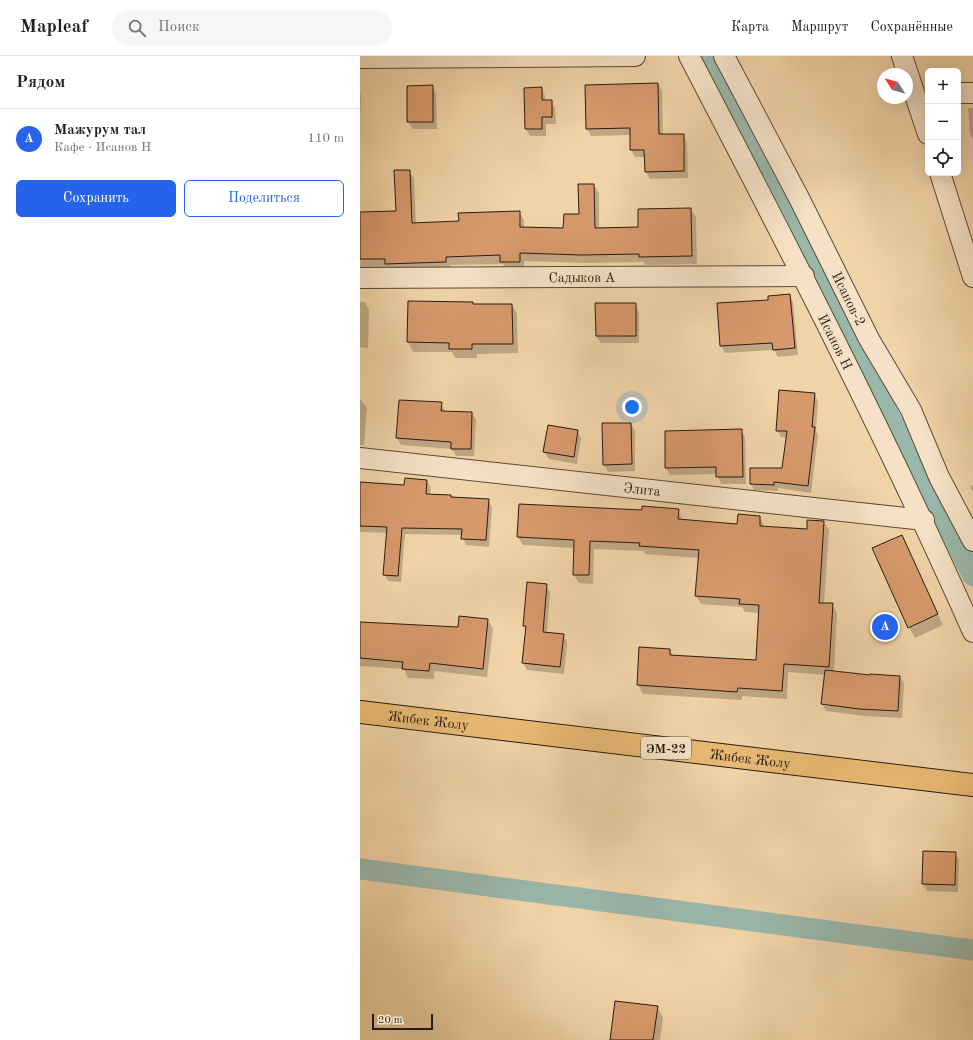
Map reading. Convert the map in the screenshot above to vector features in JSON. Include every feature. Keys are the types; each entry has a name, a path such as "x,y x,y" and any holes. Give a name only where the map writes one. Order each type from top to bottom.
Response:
{"main road":[{"name":"Жибек Жолу","path":"360,712 973,785"}],"street":[{"path":"360,58 635,56"},
{"name":"Исанов Н","path":"689,56 804,276 924,520 973,632"},
{"name":"Исанов-2","path":"724,56 797,193 868,339 911,410 939,477 973,541"},
{"path":"902,56 922,94 925,114"},
{"path":"961,93 973,93"},
{"path":"941,176 973,277"},
{"name":"Садыков А","path":"360,278 804,276"},
{"name":"Элита","path":"360,458 924,520"}],"building":[{"path":"658,83 659,134 684,134 684,171 645,172 644,150 630,150 630,128 586,129 585,85"},
{"path":"433,85 433,122 407,122 407,86"},
{"path":"542,87 542,100 552,100 552,117 542,117 542,129 525,129 524,88"},
{"path":"394,170 410,170 412,223 459,221 458,213 520,211 520,227 563,228 564,214 579,214 578,184 594,184 595,228 638,227 638,209 691,208 692,256 639,257 639,254 581,255 520,253 520,262 500,262 500,255 446,257 446,262 385,264 385,259 360,259 360,212 396,211"},
{"path":"790,294 795,348 773,350 772,343 720,346 717,303 768,300 768,296"},
{"path":"408,301 512,304 513,344 472,344 472,349 449,349 449,343 407,342"},
{"path":"595,303 636,303 636,336 596,336"},
{"path":"779,390 815,393 812,427 815,427 808,486 774,482 774,485 750,484 750,468 782,468 787,431 776,431"},
{"path":"399,400 442,402 441,411 472,412 471,449 451,449 451,442 396,438"},
{"path":"602,423 631,423 632,464 603,465"},
{"path":"548,425 578,430 574,457 543,452"},
{"path":"742,429 743,477 716,477 716,467 665,468 665,431"},
{"path":"405,478 427,480 426,494 489,499 486,540 461,539 462,529 402,528 398,576 383,575 387,527 360,526 360,482 404,485"},
{"path":"519,504 642,510 642,506 679,509 678,519 737,524 738,514 760,516 760,526 807,529 807,520 824,521 819,603 833,603 829,667 784,664 782,691 738,688 737,692 637,685 639,647 670,649 670,655 756,660 759,605 739,604 740,599 695,596 699,550 639,546 640,543 590,541 589,575 573,575 574,540 517,537"},
{"path":"902,535 938,614 908,628 872,548"},
{"path":"527,582 547,584 543,632 564,634 560,667 522,663 526,626 523,626"},
{"path":"459,616 488,619 483,669 430,663 429,671 402,669 403,662 360,658 360,622 458,627"},
{"path":"825,670 870,675 900,676 898,711 859,709 821,704"},
{"path":"923,851 956,852 955,885 922,884"},
{"path":"615,1001 658,1006 653,1040 610,1040"}],"waterway":[{"path":"707,56 853,347 973,576"},
{"path":"360,869 973,950"}],"place":[{"name":"Мажурум тал","path":"885,627"}]}
